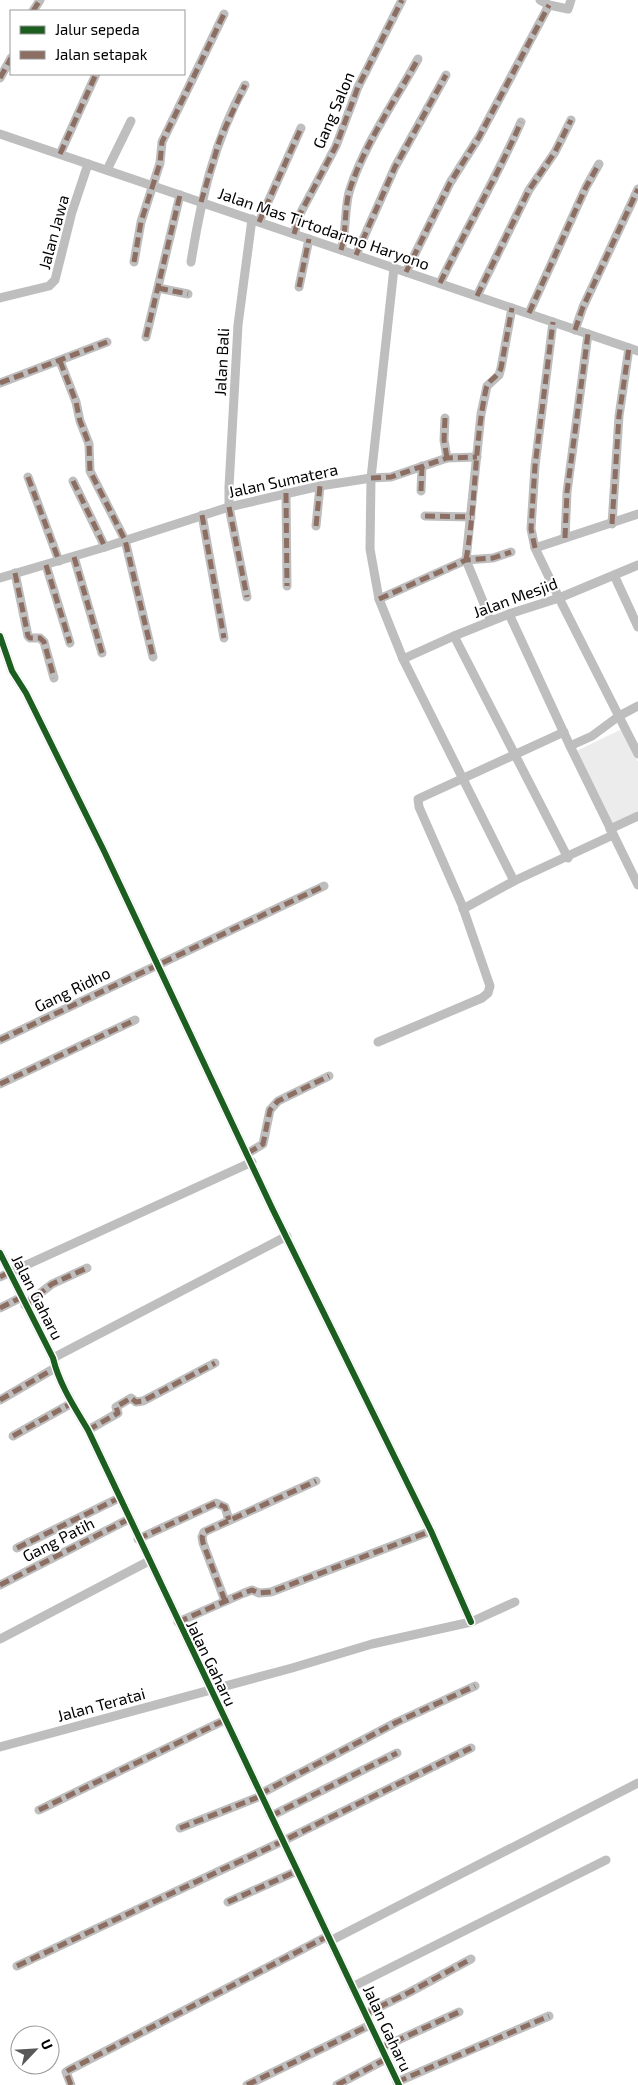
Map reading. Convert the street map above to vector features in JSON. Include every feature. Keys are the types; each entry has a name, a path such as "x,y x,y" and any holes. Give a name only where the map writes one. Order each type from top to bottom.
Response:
{"street":[{"name":"Gang Salon","path":"294,234 300,214 336,146 358,87 402,0"},
{"path":"540,0 549,5 569,4"},
{"path":"406,272 450,183 479,137 549,5"},
{"path":"134,262 141,222 160,163 162,142 224,14"},
{"path":"341,250 346,234 349,191 363,158 418,59"},
{"path":"0,78 10,60"},
{"path":"60,154 96,75"},
{"path":"356,255 396,167 446,76"},
{"path":"191,262 201,202 220,139 245,85"},
{"path":"477,296 529,190 555,152 571,120"},
{"path":"107,170 131,121"},
{"path":"440,283 503,163 521,122"},
{"name":"Jalan Bali","path":"247,597 229,507 238,325 255,220 301,128"},
{"name":"Jalan Mas Tirtodarmo Haryono","path":"0,134 633,349"},
{"name":"Jalan Jawa","path":"0,298 49,286 55,280 72,212 88,164"},
{"path":"529,313 586,187 599,164"},
{"path":"575,330 582,306 638,189"},
{"path":"146,337 180,195"},
{"path":"298,287 309,238"},
{"path":"394,268 371,478 370,549 379,599 403,658 514,881"},
{"path":"158,288 188,294"},
{"path":"491,621 466,560 487,386 499,375 502,368 512,308"},
{"path":"553,322 535,466 530,529 535,548 638,754"},
{"path":"565,538 567,492 588,334"},
{"path":"0,383 107,342"},
{"path":"612,524 619,416 633,349"},
{"path":"60,361 89,444 90,472 125,540 154,657"},
{"path":"445,418 444,440 447,458"},
{"name":"Jalan Sumatera","path":"0,578 74,557 229,507 262,501 286,493 320,486 371,478 391,477 447,458 477,457"},
{"path":"421,491 422,466"},
{"path":"28,477 59,561"},
{"path":"73,481 105,547"},
{"path":"316,526 320,486"},
{"path":"286,493 287,586"},
{"path":"535,548 638,514"},
{"path":"202,515 224,638"},
{"path":"425,516 471,517"},
{"path":"379,599 466,560 493,558 511,552"},
{"path":"74,557 102,653"},
{"path":"46,565 70,643"},
{"name":"Jalan Mesjid","path":"403,658 491,621 559,598 638,565"},
{"path":"15,573 28,636 30,638 40,638 44,642 54,678"},
{"path":"614,575 638,627"},
{"path":"509,614 570,746 638,885"},
{"path":"0,636 12,671 31,702 104,851 342,1354 431,1532 471,1622"},
{"path":"454,636 568,858"},
{"path":"570,746 592,736 619,716 638,706"},
{"path":"378,1042 482,998 488,993 490,986 463,909 418,807 418,800 564,732"},
{"path":"463,909 514,881 568,858 638,816"},
{"name":"Gang Ridho","path":"0,1040 324,886"},
{"path":"0,1084 135,1020"},
{"path":"248,1154 263,1144 270,1110 278,1102 329,1076"},
{"path":"0,1277 252,1162"},
{"path":"53,1358 287,1236"},
{"name":"Jalan Gaharu","path":"0,1253 53,1358 55,1368 72,1403 88,1430 138,1539 398,2084"},
{"path":"0,1308 24,1301 52,1284 87,1268"},
{"path":"88,1430 118,1413 116,1407 123,1401 131,1398 136,1402 143,1401 215,1363"},
{"path":"0,1400 55,1368"},
{"path":"13,1436 72,1403"},
{"path":"225,1601 202,1538 204,1532 316,1480"},
{"path":"17,1548 62,1528 119,1498"},
{"path":"138,1539 216,1503 224,1507 229,1520"},
{"name":"Gang Patih","path":"0,1585 129,1519"},
{"path":"178,1622 252,1590 259,1593 271,1592 431,1532"},
{"path":"0,1639 149,1561"},
{"name":"Jalan Teratai","path":"0,1747 372,1644 471,1622 515,1602"},
{"path":"180,1828 260,1795 397,1722 475,1686"},
{"path":"39,1810 224,1720"},
{"path":"17,1966 283,1841 472,1748"},
{"path":"271,1816 397,1753"},
{"path":"71,2085 66,2076 66,2072 69,2070 638,1783"},
{"path":"352,1987 606,1860"},
{"path":"228,1902 297,1871"},
{"path":"365,2014 471,1959"},
{"path":"381,2048 459,2012"},
{"path":"398,2084 549,2016"},
{"path":"247,2085 370,2025"},
{"path":"336,2085 386,2060"}],"shaded area":[{"path":"622,729 638,762 638,813 611,826 574,752"}],"marked path":[{"path":"34,10 40,0"},
{"path":"294,234 300,214 336,146 358,87 402,0"},
{"path":"406,272 450,183 479,137 549,5"},
{"path":"134,262 141,222 160,163 162,142 224,14"},
{"path":"341,250 348,196 356,172 372,139 418,59"},
{"path":"0,78 10,60"},
{"path":"60,154 96,75"},
{"path":"356,255 395,167 446,75"},
{"path":"201,202 220,139 245,85"},
{"path":"477,296 529,190 555,152 571,120"},
{"path":"440,283 521,122"},
{"path":"259,222 301,128"},
{"path":"529,313 586,187 599,164"},
{"path":"575,330 583,307 638,189"},
{"path":"146,337 180,195"},
{"path":"299,287 309,239"},
{"path":"158,288 188,294"},
{"path":"466,560 472,518 482,410 487,386 501,368 512,308"},
{"path":"535,548 531,529 535,466 553,322"},
{"path":"565,538 567,492 588,334"},
{"path":"0,383 107,342"},
{"path":"612,524 619,416 629,348"},
{"path":"60,361 76,402 80,421 89,444 90,471 125,540 153,657"},
{"path":"445,418 444,440 447,458"},
{"path":"371,478 391,477 447,458 477,457"},
{"path":"421,491 422,466"},
{"path":"28,477 59,561"},
{"path":"73,481 105,547"},
{"path":"316,526 320,486"},
{"path":"286,493 287,586"},
{"path":"229,507 247,597"},
{"path":"202,515 224,638"},
{"path":"425,516 471,517"},
{"path":"379,599 466,560 493,558 511,552"},
{"path":"74,557 102,653"},
{"path":"46,565 70,643"},
{"path":"15,573 28,636 30,638 40,638 44,642 54,678"},
{"path":"0,1040 324,886"},
{"path":"0,1084 135,1020"},
{"path":"248,1153 263,1144 270,1110 278,1101 329,1076"},
{"path":"25,1305 52,1284 87,1268"},
{"path":"0,1277 9,1272"},
{"path":"0,1308 22,1297"},
{"path":"88,1430 118,1413 116,1407 131,1398 136,1402 143,1401 215,1363"},
{"path":"0,1400 55,1368"},
{"path":"13,1436 72,1403"},
{"path":"225,1601 203,1543 202,1537 204,1532 316,1481"},
{"path":"17,1548 119,1498"},
{"path":"138,1539 216,1503 225,1507 229,1520"},
{"path":"0,1585 129,1519"},
{"path":"178,1622 252,1590 259,1593 271,1592 431,1531"},
{"path":"260,1794 397,1722 475,1686"},
{"path":"39,1810 225,1720"},
{"path":"17,1966 283,1841 471,1748"},
{"path":"271,1816 397,1753"},
{"path":"180,1828 261,1796"},
{"path":"228,1902 297,1871"},
{"path":"71,2085 66,2072 69,2070 328,1936"},
{"path":"365,2014 471,1959"},
{"path":"381,2048 459,2012"},
{"path":"397,2082 549,2016"},
{"path":"247,2085 370,2025"},
{"path":"337,2085 386,2059"}],"cycle path":[{"path":"0,636 12,671 26,693 104,851 272,1208 431,1531 471,1622"},
{"path":"0,1253 53,1358 63,1386 88,1430 399,2085"}]}
